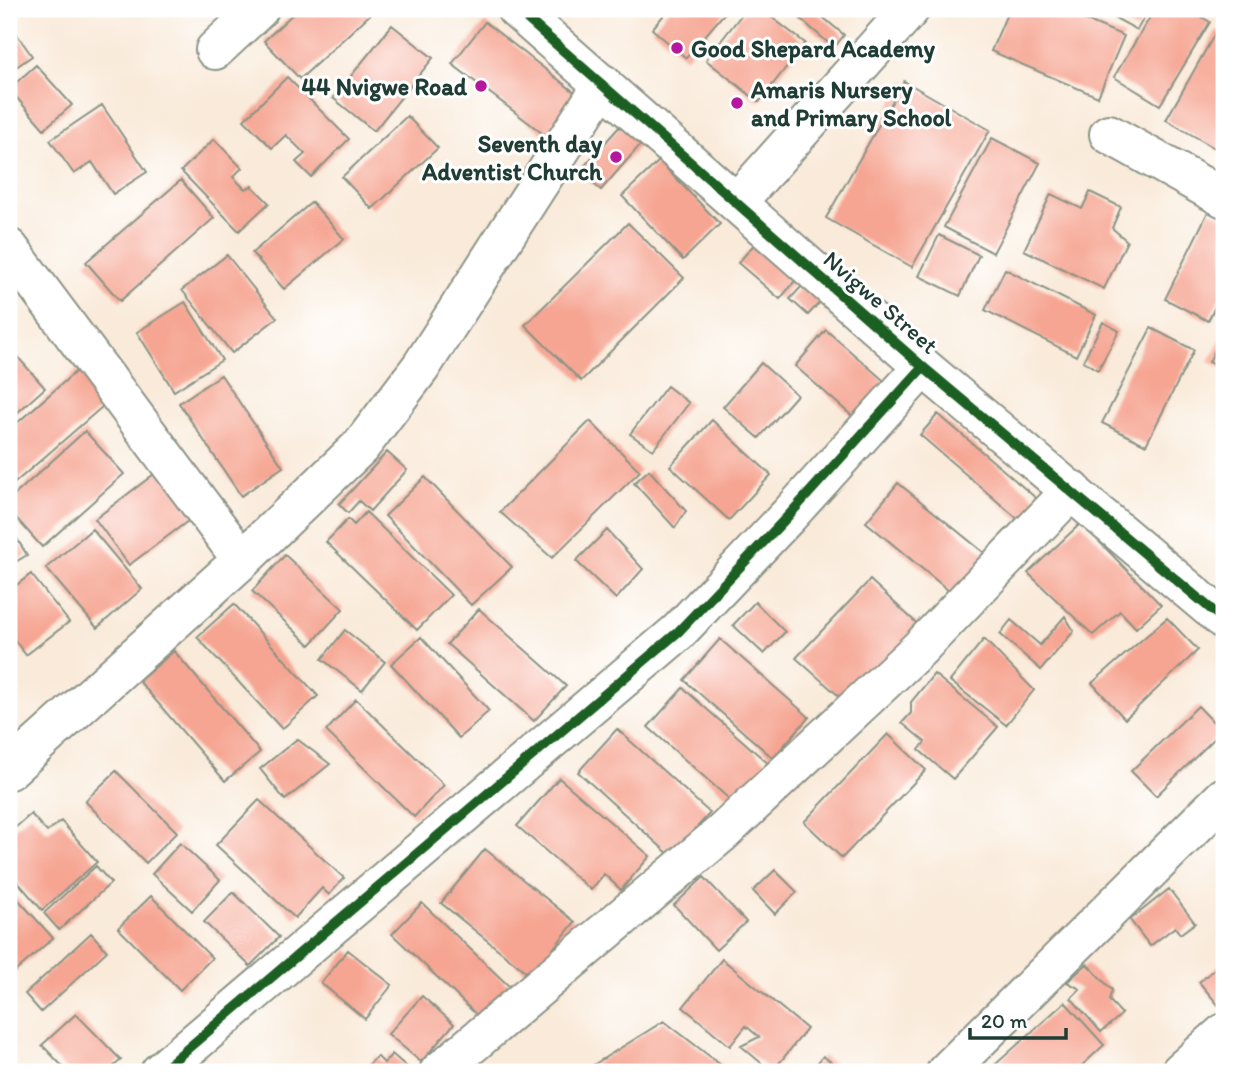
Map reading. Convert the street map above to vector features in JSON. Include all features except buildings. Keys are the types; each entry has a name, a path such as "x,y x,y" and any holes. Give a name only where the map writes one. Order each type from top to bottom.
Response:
{"street":[{"path":"215,50 259,9"},
{"name":"Nvigwe Street","path":"516,9 923,367 1224,620"},
{"path":"737,202 910,9"},
{"path":"9,770 242,560 361,446 391,410 421,367 603,83"},
{"path":"1110,134 1224,198"},
{"path":"9,248 242,560"},
{"path":"160,1072 678,632 923,367"},
{"path":"439,1072 722,833 919,649 1072,490"},
{"path":"946,1072 1224,797"},
{"path":"1180,1072 1224,1033"}],"cycle path":[{"path":"516,9 923,367 1224,620"},
{"path":"160,1072 678,632 923,367"}],"place":[{"name":"Good Shepard Academy","path":"677,48"},
{"name":"44 Nvigwe Road","path":"481,86"},
{"name":"Amaris Nursery and Primary School","path":"737,103"},
{"name":"Seventh day Adventist Church","path":"616,157"}]}
